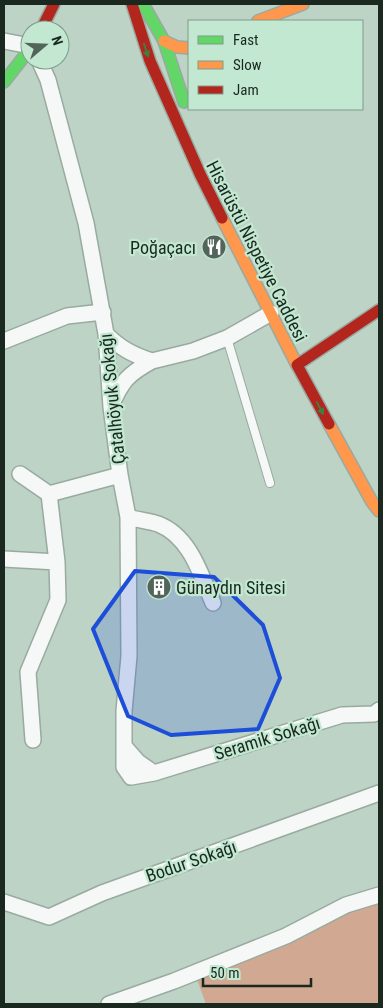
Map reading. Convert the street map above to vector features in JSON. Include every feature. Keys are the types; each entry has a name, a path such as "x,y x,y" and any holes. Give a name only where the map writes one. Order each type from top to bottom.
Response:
{"main road":[{"path":"46,20 54,4"},
{"path":"132,4 150,61 200,174 297,365 372,502 379,511"},
{"path":"143,4 164,41 190,116"},
{"path":"261,20 303,4"},
{"path":"164,41 177,48 188,48"},
{"path":"4,82 20,61"},
{"path":"297,365 308,353 379,310"},
{"name":"Hisarüstü Nispetiye Caddesi","path":"308,353 316,369"},
{"path":"351,441 379,494"}],"street":[{"path":"4,41 20,45"},
{"name":"Çatalhöyuk Sokağı","path":"44,70 48,80 86,223 103,312 111,407 128,518 129,656 124,710 124,746"},
{"path":"4,342 67,316 103,312"},
{"path":"111,407 119,388 132,372 152,361 193,351 227,338 271,313"},
{"path":"106,334 119,346 134,355 152,361"},
{"path":"20,474 49,494 57,562 58,600 28,672 33,740"},
{"path":"49,494 120,474"},
{"path":"128,518 160,525 182,541 198,568 213,603"},
{"path":"4,559 57,562"},
{"name":"Seramik Sokağı","path":"124,746 124,767 131,777 154,773 342,715 374,714 379,710"},
{"name":"Bodur Sokağı","path":"4,902 49,917 102,892 379,793"},
{"path":"109,1004 249,951 286,936 346,905 379,895"}],"lane":[{"path":"227,338 270,483"}],"path":[{"path":"154,931 174,933 204,943 227,939 238,943 249,951"},
{"path":"182,964 204,943"},
{"path":"128,964 153,954 172,965 176,965"}],"highlighted area":[{"path":"135,571 214,577 263,625 280,678 258,729 171,735 128,716 93,629"}],"shaded area":[{"path":"379,902 379,1004 206,1004 196,977 287,942 351,912"}],"traffic: fast":[{"path":"143,4 164,41 184,102"},
{"path":"4,82 20,62"}],"traffic: slow":[{"path":"261,20 303,4"},
{"path":"164,41 177,47 188,48"},
{"path":"222,218 297,365"},
{"path":"329,424 372,502 379,511"}],"traffic: jam":[{"path":"46,20 54,4"},
{"path":"132,4 150,61 200,174 222,218"},
{"path":"329,424 297,365 379,310"}],"place":[{"name":"Poğaçacı","path":"214,247"},
{"name":"Günaydın Sitesi","path":"159,587"}]}
